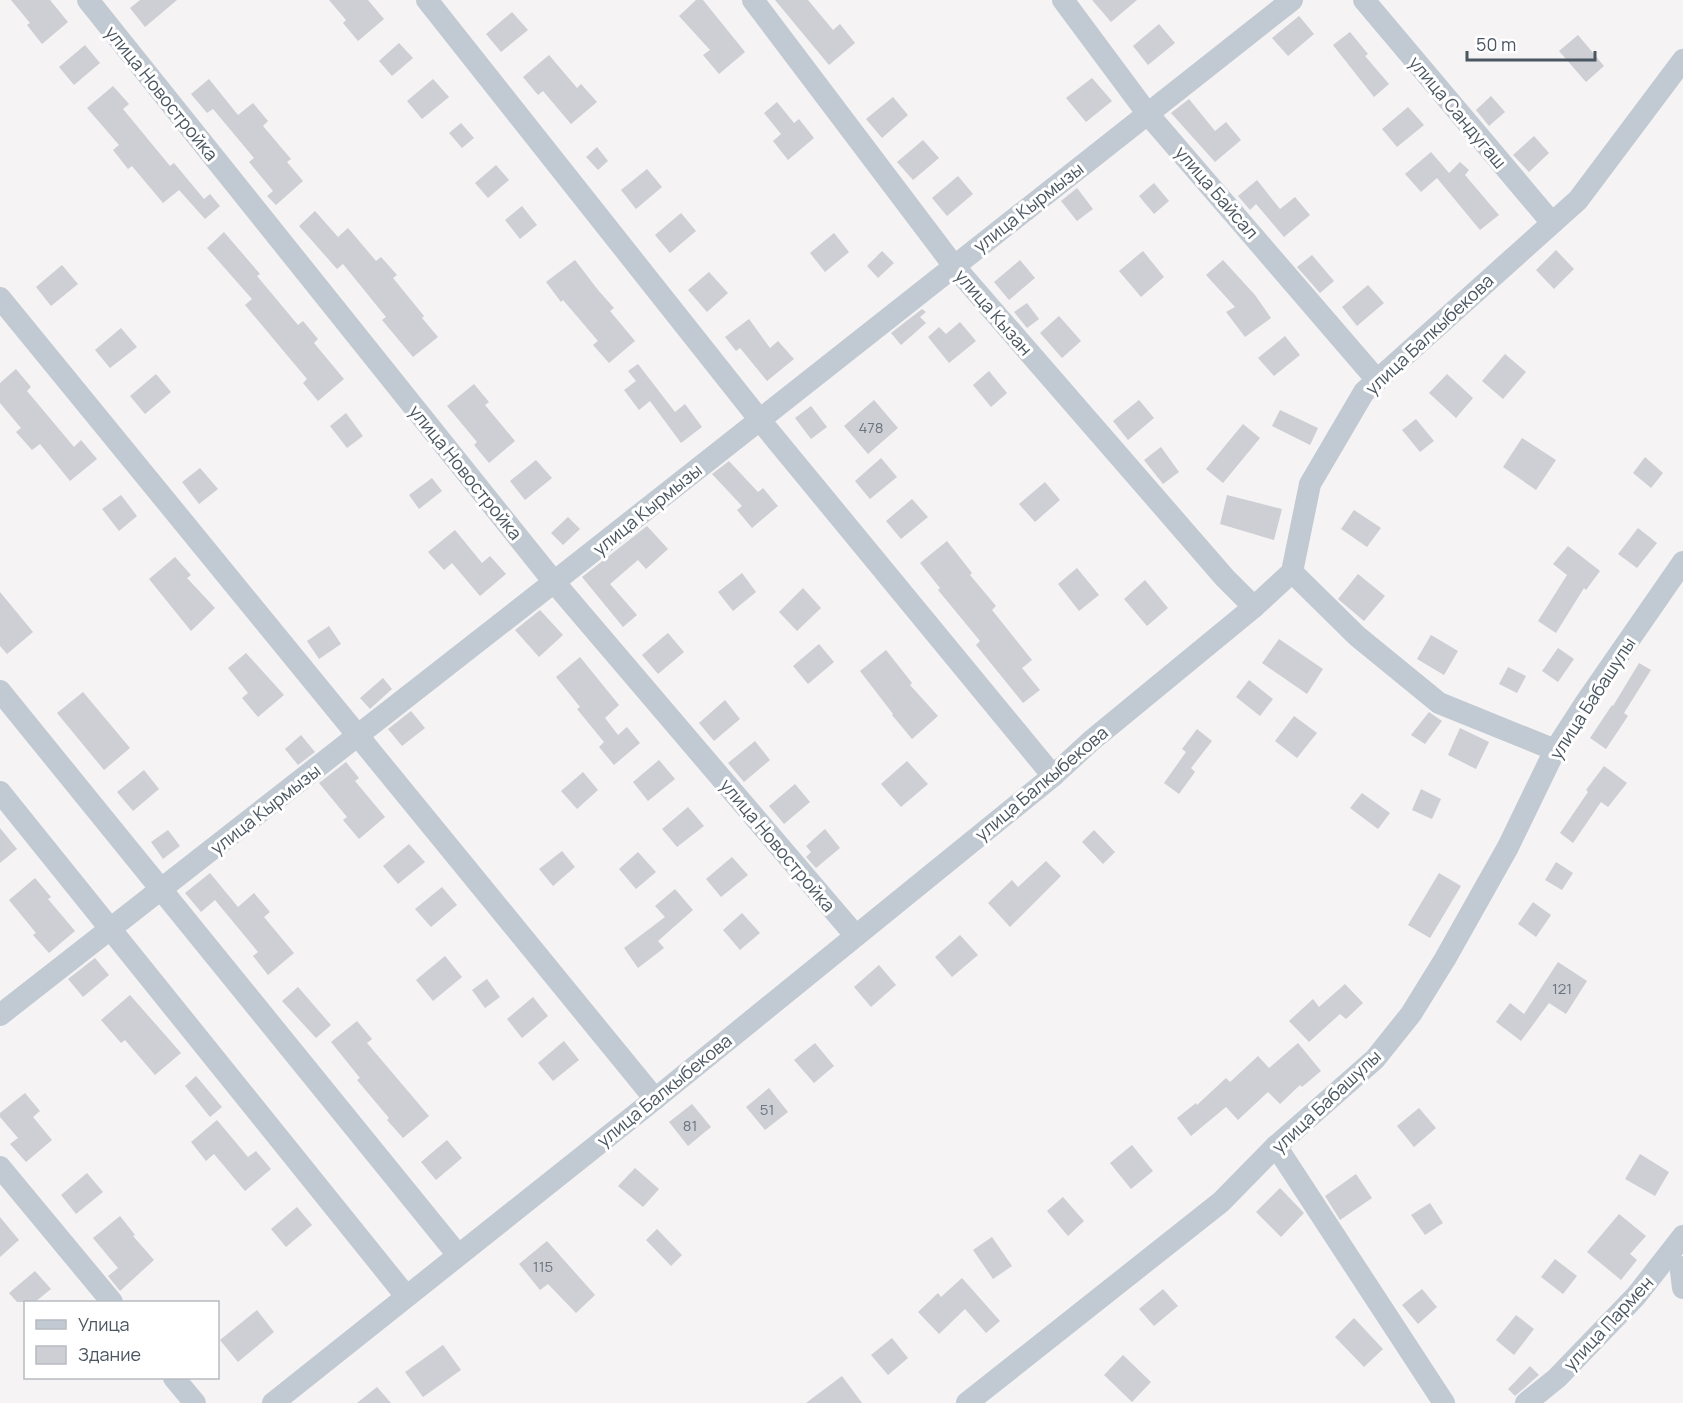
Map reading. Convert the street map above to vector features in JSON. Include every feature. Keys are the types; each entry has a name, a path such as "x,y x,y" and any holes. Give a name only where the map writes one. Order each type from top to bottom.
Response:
{"street":[{"name":"улица Новостройка","path":"88,0 554,582 855,935"},
{"path":"427,0 759,419 1053,776"},
{"name":"улица Кызан","path":"753,0 954,266 1254,608"},
{"name":"улица Байсал","path":"1063,0 1148,113 1377,380"},
{"name":"улица Кырмызы","path":"0,1015 357,737 1292,0"},
{"name":"улица Сандугаш","path":"1364,0 1552,223"},
{"name":"улица Балкыбекова","path":"273,1403 655,1099 1053,776 1090,741 1254,608 1292,572 1310,484 1364,392 1578,200 1683,60"},
{"path":"0,298 655,1099"},
{"name":"улица Бабашулы","path":"967,1403 1221,1202 1276,1146 1375,1059 1411,1014 1445,959 1508,847 1555,750 1683,562"},
{"path":"1292,572 1357,636 1439,703 1555,750"},
{"path":"0,691 459,1255"},
{"path":"0,792 406,1296"},
{"path":"1276,1146 1444,1403"},
{"path":"0,1167 111,1301"},
{"name":"улица Пармен","path":"1526,1403 1557,1378 1636,1296 1683,1236"},
{"path":"1683,1267 1681,1272 1683,1288"},
{"path":"176,1379 195,1403"}],"building":[{"path":"11,0 50,0 68,22 42,44 27,25 30,23"},
{"path":"140,0 177,0 145,27 130,8"},
{"path":"329,0 368,0 384,19 358,41 343,23 346,20"},
{"path":"696,0 703,0 745,52 719,74 703,55 710,50 679,16"},
{"path":"775,0 808,0 833,30 840,24 855,43 829,65"},
{"path":"1092,0 1137,0 1111,22"},
{"path":"512,12 528,30 501,52 486,34"},
{"path":"1299,16 1314,34 1288,56 1272,38"},
{"path":"1159,24 1175,43 1148,65 1133,46"},
{"path":"1350,32 1368,54 1365,56 1389,84 1374,97 1333,45"},
{"path":"1578,35 1604,66 1586,82 1559,51"},
{"path":"399,43 413,58 392,76 379,61"},
{"path":"85,45 100,63 74,85 59,67"},
{"path":"549,55 577,88 581,84 597,102 571,124 543,91 538,95 523,77"},
{"path":"1092,78 1112,101 1086,122 1066,98"},
{"path":"209,79 238,115 253,103 268,121 263,126 291,159 287,162 303,181 276,205 267,196 273,191 249,162 254,158 213,109 207,113 191,94"},
{"path":"433,79 449,97 422,119 407,101"},
{"path":"113,86 129,104 123,109 170,166 174,163 204,199 210,194 220,206 205,219 179,190 163,203 132,166 128,169 113,150 119,145 87,108"},
{"path":"1491,96 1505,112 1489,126 1476,110"},
{"path":"893,97 908,115 882,138 866,119"},
{"path":"1189,99 1215,131 1226,122 1241,140 1215,162 1171,113"},
{"path":"777,102 794,123 799,119 814,138 788,160 773,141 781,134 764,113"},
{"path":"1408,107 1424,125 1397,147 1382,129"},
{"path":"461,123 474,138 462,148 449,133"},
{"path":"1534,136 1549,153 1529,172 1513,155"},
{"path":"923,140 939,158 913,180 897,162"},
{"path":"597,147 608,161 598,170 586,157"},
{"path":"1431,152 1449,173 1460,162 1469,170 1465,175 1499,215 1480,230 1437,178 1421,192 1405,174"},
{"path":"496,165 509,180 488,198 475,183"},
{"path":"647,169 662,187 636,209 621,190"},
{"path":"958,176 973,194 947,216 932,198"},
{"path":"1257,180 1280,209 1295,197 1310,215 1284,237 1256,204 1250,210 1238,196"},
{"path":"1154,183 1169,201 1154,214 1139,196"},
{"path":"1077,188 1093,209 1077,221 1061,201"},
{"path":"522,206 537,225 520,239 505,220"},
{"path":"315,211 338,237 348,228 376,261 381,257 397,275 393,278 438,337 413,357 382,320 386,317 343,264 337,269 299,226"},
{"path":"681,213 696,231 670,253 655,235"},
{"path":"224,232 260,274 257,276 298,325 303,321 318,339 314,343 344,379 318,401 303,383 307,379 245,305 252,299 207,248"},
{"path":"834,233 849,252 825,272 810,253"},
{"path":"1556,250 1574,269 1554,289 1536,270"},
{"path":"882,251 894,263 878,278 867,266"},
{"path":"1143,251 1164,277 1141,297 1119,271"},
{"path":"1312,255 1334,281 1320,293 1297,267"},
{"path":"575,260 614,308 610,311 635,341 609,363 593,345 598,341 563,300 561,302 546,282"},
{"path":"1020,260 1035,278 1009,300 994,282"},
{"path":"1223,260 1255,295 1271,318 1245,337 1226,312 1235,307 1206,275"},
{"path":"62,265 78,284 51,306 36,287"},
{"path":"709,272 728,293 707,312 688,290"},
{"path":"1368,285 1384,303 1357,326 1342,307"},
{"path":"1027,303 1039,319 1027,328 1014,312"},
{"path":"922,309 926,312 920,317 926,323 901,345 891,333"},
{"path":"1059,316 1081,341 1062,358 1040,333"},
{"path":"749,319 770,348 778,341 794,359 767,381 740,348 736,351 725,337"},
{"path":"960,322 976,341 949,363 928,337 939,327 946,334"},
{"path":"121,328 137,347 110,368 95,350"},
{"path":"1285,336 1300,355 1274,376 1258,358"},
{"path":"1505,354 1526,372 1503,399 1482,381"},
{"path":"638,364 675,412 685,404 702,427 681,443 650,401 639,410 624,390 636,381 628,371"},
{"path":"16,369 31,387 27,391 74,447 81,440 97,459 70,481 40,444 32,450 16,432 21,428 0,403 0,383"},
{"path":"989,371 1007,393 991,407 973,385"},
{"path":"156,374 171,392 145,414 130,396"},
{"path":"1447,374 1473,398 1456,418 1429,393"},
{"path":"474,384 489,402 485,405 515,441 489,463 474,445 477,442 447,406"},
{"path":"874,400 898,428 868,454 844,426"},
{"path":"1139,400 1154,418 1128,440 1113,421"},
{"path":"811,406 827,427 811,439 795,418"},
{"path":"1280,410 1318,428 1310,445 1272,426"},
{"path":"346,413 363,436 347,448 330,426"},
{"path":"1416,419 1434,441 1420,452 1402,430"},
{"path":"1243,424 1260,438 1223,483 1206,469"},
{"path":"1522,438 1556,460 1536,490 1503,467"},
{"path":"1161,447 1179,472 1163,484 1144,460"},
{"path":"1645,457 1663,473 1651,488 1633,473"},
{"path":"881,458 897,477 870,499 855,481"},
{"path":"536,460 552,478 525,500 510,481"},
{"path":"729,461 758,492 763,488 778,506 752,528 737,510 742,506 712,474"},
{"path":"200,468 218,489 199,504 182,482"},
{"path":"432,478 442,491 419,509 409,495"},
{"path":"1045,482 1060,500 1035,522 1019,504"},
{"path":"121,495 137,516 119,531 102,509"},
{"path":"1227,495 1282,509 1274,540 1220,524"},
{"path":"912,499 928,517 901,539 886,521"},
{"path":"1354,510 1381,528 1367,547 1341,529"},
{"path":"568,517 580,529 563,545 551,533"},
{"path":"647,526 668,549 646,569 638,560 610,584 637,615 623,627 582,577"},
{"path":"1638,528 1657,543 1637,568 1618,554"},
{"path":"455,530 482,563 490,556 506,574 480,596 452,563 444,570 428,552"},
{"path":"947,541 972,573 970,575 996,606 992,610 1032,660 1022,668 1040,690 1023,703 976,645 980,641 938,590 940,588 920,563"},
{"path":"1568,546 1600,571 1586,590 1584,588 1556,633 1538,621 1567,575 1553,564"},
{"path":"175,557 191,575 187,578 215,608 191,631 149,579"},
{"path":"1077,568 1099,595 1079,611 1058,584"},
{"path":"742,573 756,592 733,611 718,592"},
{"path":"1358,574 1385,596 1364,621 1338,599"},
{"path":"1145,580 1168,608 1147,626 1124,599"},
{"path":"803,588 821,608 797,631 779,612"},
{"path":"0,592 33,632 7,654 0,646"},
{"path":"540,610 563,635 539,657 515,630"},
{"path":"329,626 341,644 319,659 307,641"},
{"path":"668,633 684,652 658,674 642,655"},
{"path":"1431,635 1458,651 1444,675 1417,659"},
{"path":"1279,639 1323,669 1307,694 1262,663"},
{"path":"819,644 834,662 808,684 793,666"},
{"path":"1558,648 1574,659 1558,682 1542,671"},
{"path":"886,650 912,683 910,685 938,716 912,739 860,671"},
{"path":"246,653 284,695 258,717 242,698 248,693 228,668"},
{"path":"580,657 619,705 605,718 618,735 627,727 640,743 614,765 599,747 604,742 577,709 580,707 556,677"},
{"path":"1639,663 1651,670 1624,713 1628,716 1606,749 1590,738"},
{"path":"1508,667 1526,676 1517,693 1499,684"},
{"path":"383,678 392,689 370,709 360,698"},
{"path":"1249,680 1273,699 1260,716 1236,697"},
{"path":"83,692 130,748 104,770 57,713"},
{"path":"725,700 740,719 714,741 699,723"},
{"path":"411,711 425,728 402,746 388,729"},
{"path":"1429,712 1442,721 1425,744 1411,735"},
{"path":"1294,716 1317,733 1297,758 1275,741"},
{"path":"1460,728 1489,742 1476,769 1448,755"},
{"path":"1197,729 1212,741 1191,768 1195,772 1179,794 1164,783 1186,752 1182,749"},
{"path":"301,735 315,752 298,765 285,749"},
{"path":"755,741 770,760 744,782 728,763"},
{"path":"659,760 675,779 648,801 633,782"},
{"path":"907,761 928,784 901,807 881,784"},
{"path":"346,762 359,778 355,781 385,817 359,839 343,820 347,817 319,783"},
{"path":"1604,766 1627,783 1608,807 1601,802 1573,843 1560,833 1588,792 1586,790"},
{"path":"144,770 159,789 133,811 117,792"},
{"path":"583,772 598,790 577,809 561,791"},
{"path":"795,784 810,802 784,824 769,806"},
{"path":"1421,789 1441,799 1432,819 1412,810"},
{"path":"1362,793 1390,813 1378,829 1350,808"},
{"path":"688,807 704,826 677,847 662,829"},
{"path":"0,828 17,849 0,863"},
{"path":"825,829 840,848 816,868 806,857 811,852 806,846"},
{"path":"168,830 180,846 163,859 151,842"},
{"path":"1094,830 1115,852 1103,864 1082,842"},
{"path":"409,844 425,862 398,884 383,866"},
{"path":"562,851 575,867 553,886 539,869"},
{"path":"638,852 656,872 636,889 619,869"},
{"path":"732,857 748,875 721,897 706,879"},
{"path":"1046,861 1061,876 1010,927 988,903 1012,880 1018,887"},
{"path":"1556,862 1573,873 1562,890 1545,880"},
{"path":"210,873 238,907 254,893 270,912 264,917 294,953 268,975 253,956 258,952 215,900 201,912 185,893"},
{"path":"1439,873 1461,886 1430,938 1408,925"},
{"path":"35,878 51,897 48,899 75,931 49,953 33,935 36,933 9,900"},
{"path":"442,887 457,905 431,927 415,909"},
{"path":"675,889 693,910 658,941 664,948 638,968 624,948 665,917 655,906"},
{"path":"1533,902 1551,915 1536,937 1518,924"},
{"path":"742,913 760,933 740,950 723,930"},
{"path":"960,935 978,955 952,977 935,957"},
{"path":"445,956 462,977 433,1001 416,980"},
{"path":"95,958 109,975 83,997 68,979"},
{"path":"1558,962 1587,981 1566,1014 1549,1003 1521,1041 1496,1022 1510,1003 1524,1014"},
{"path":"879,965 896,985 871,1007 854,987"},
{"path":"487,979 500,997 485,1008 472,990"},
{"path":"1345,984 1363,1003 1346,1019 1340,1014 1309,1042 1289,1021 1313,999 1319,1007"},
{"path":"298,987 331,1025 316,1038 282,1001"},
{"path":"130,995 181,1053 155,1075 125,1040 121,1043 101,1020"},
{"path":"533,997 548,1016 522,1038 507,1019"},
{"path":"357,1021 372,1039 367,1043 429,1116 403,1138 357,1080 360,1078 331,1042"},
{"path":"564,1041 579,1060 553,1081 538,1063"},
{"path":"815,1043 834,1066 814,1083 794,1060"},
{"path":"1298,1043 1321,1071 1302,1087 1300,1085 1280,1104 1268,1092 1238,1120 1226,1107 1191,1136 1177,1118 1196,1103 1197,1105 1226,1078 1230,1082 1258,1056 1269,1068"},
{"path":"196,1076 222,1107 210,1117 185,1086"},
{"path":"769,1088 788,1112 765,1130 746,1107"},
{"path":"25,1093 40,1111 33,1117 52,1140 26,1162 10,1144 18,1138 0,1117 0,1113"},
{"path":"692,1104 711,1127 688,1146 669,1122"},
{"path":"1419,1108 1436,1128 1414,1147 1397,1126"},
{"path":"217,1120 248,1157 256,1151 271,1169 245,1191 214,1154 206,1161 191,1142"},
{"path":"447,1140 462,1158 436,1180 421,1162"},
{"path":"1132,1145 1153,1171 1131,1189 1110,1163"},
{"path":"1640,1154 1669,1172 1655,1196 1625,1179"},
{"path":"635,1168 659,1189 643,1207 618,1186"},
{"path":"87,1173 103,1192 76,1214 61,1195"},
{"path":"1356,1174 1372,1198 1340,1220 1325,1196"},
{"path":"1280,1188 1304,1213 1281,1237 1256,1212"},
{"path":"1063,1197 1084,1221 1068,1236 1047,1211"},
{"path":"1430,1203 1443,1223 1425,1235 1411,1215"},
{"path":"297,1207 312,1225 286,1247 271,1229"},
{"path":"1619,1214 1646,1236 1630,1254 1637,1260 1621,1280 1587,1252"},
{"path":"120,1216 135,1235 133,1236 154,1260 120,1291 108,1276 118,1268 93,1238"},
{"path":"0,1217 19,1240 0,1257"},
{"path":"657,1229 682,1255 671,1266 646,1240"},
{"path":"992,1237 1012,1266 993,1279 973,1250"},
{"path":"547,1241 595,1295 576,1313 548,1284 540,1290 519,1264"},
{"path":"1555,1259 1577,1276 1563,1294 1541,1277"},
{"path":"35,1271 51,1289 36,1301 17,1302 9,1293"},
{"path":"962,1278 1000,1321 986,1333 965,1309 939,1334 918,1312 938,1293 941,1297"},
{"path":"1163,1289 1178,1306 1154,1326 1139,1309"},
{"path":"1422,1289 1437,1307 1418,1324 1402,1305"},
{"path":"257,1310 274,1332 238,1362 220,1340"},
{"path":"1516,1315 1534,1329 1514,1355 1496,1340"},
{"path":"1354,1318 1383,1349 1364,1367 1335,1337"},
{"path":"892,1338 908,1358 888,1375 871,1355"},
{"path":"443,1345 461,1370 423,1397 405,1372"},
{"path":"1123,1355 1151,1382 1132,1402 1104,1375"},
{"path":"1530,1366 1539,1375 1515,1396 1508,1389"},
{"path":"842,1376 862,1403 806,1403"},
{"path":"377,1387 391,1403 357,1403"}]}
